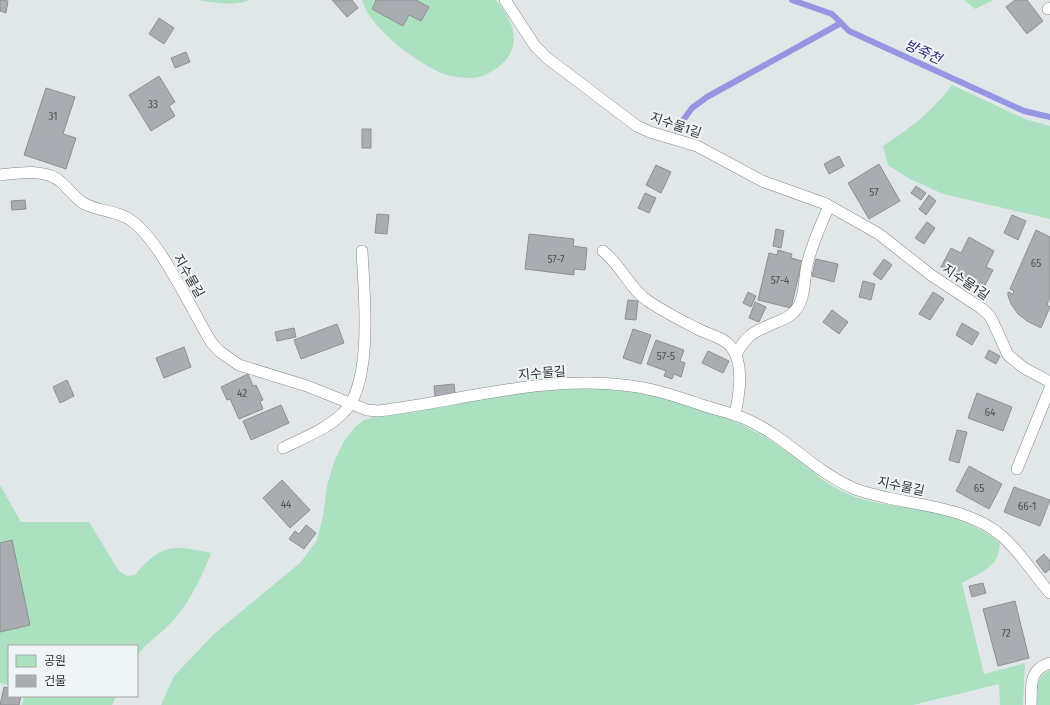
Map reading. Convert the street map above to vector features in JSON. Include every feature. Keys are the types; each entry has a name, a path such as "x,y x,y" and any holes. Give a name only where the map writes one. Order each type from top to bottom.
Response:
{"lane":[{"name":"지수물1길","path":"505,0 535,46 547,58 637,126 657,134 697,146 775,187 809,197 829,206 879,234 931,275 981,308 989,315 1008,355 1024,368 1050,382"},
{"name":"지수물길","path":"0,175 31,173 52,177 60,181 84,204 112,211 132,221 152,241 211,342 219,351 239,365 308,386 367,410 378,411 541,386 605,383 656,390 735,415 767,430 836,480 855,489 949,511 988,526 1002,536 1014,548 1050,594"},
{"path":"736,355 748,336 757,330 784,320 794,313 801,301 807,263 812,246 829,206"},
{"path":"283,448 335,420 350,404 361,370 364,342 365,323 362,251"},
{"path":"603,251 616,263 629,282 647,300 694,328 724,341 731,346 736,355 738,366 739,389 735,415"},
{"path":"1016,469 1050,388"},
{"path":"1031,705 1032,677 1041,666 1050,664"}],"green space":[{"path":"196,0 249,0 230,4"},
{"path":"362,0 496,0 503,9 512,26 514,44 511,52 497,68 482,76 469,78 447,75 423,64 397,45 375,23"},
{"path":"964,0 994,0 975,9"},
{"path":"952,85 1025,119 1050,126 1050,219 943,194 910,179 888,165 883,146 920,119 937,103"},
{"path":"605,388 671,400 716,414 757,433 776,444 827,483 855,497 873,502 942,514 972,525 991,536 1000,543 999,551 993,564 962,583 984,674 1025,663 1023,705 1000,705 999,684 913,705 161,705 174,676 214,634 301,562 317,540 323,516 327,486 334,462 344,441 355,427 364,420 543,389"},
{"path":"0,485 21,522 89,522 119,571 127,576 135,575 153,557 169,549 178,548 211,553 203,573 182,610 168,626 148,643 138,654 138,645 8,645 8,685 0,683"},
{"path":"1050,670 1050,705 1037,705 1038,684 1042,676"},
{"path":"24,697 116,697 112,705 22,705"}],"building":[{"path":"0,0 8,1 6,13 0,11"},
{"path":"332,0 352,0 358,8 347,17"},
{"path":"375,0 416,0 429,7 421,21 409,15 403,26 372,9 376,1"},
{"path":"1015,0 1027,0 1043,21 1027,34 1006,7"},
{"path":"159,18 174,28 164,44 149,34"},
{"path":"186,52 190,62 175,68 171,58"},
{"path":"159,76 175,102 169,106 175,116 151,131 129,95"},
{"path":"46,88 75,97 63,134 76,138 66,169 24,155"},
{"path":"362,129 371,129 371,148 362,148"},
{"path":"839,156 844,166 829,174 824,164"},
{"path":"879,164 900,201 869,219 848,183"},
{"path":"656,165 671,172 661,193 646,185"},
{"path":"916,186 926,193 921,200 911,193"},
{"path":"645,193 656,198 649,213 638,208"},
{"path":"929,195 936,201 926,215 919,209"},
{"path":"25,200 26,209 12,210 11,201"},
{"path":"377,214 389,215 387,234 375,233"},
{"path":"1012,215 1026,221 1018,240 1004,233"},
{"path":"927,222 935,228 924,244 915,238"},
{"path":"776,229 784,231 781,248 773,246"},
{"path":"1036,230 1050,237 1050,297 1047,305 1050,307 1041,328 1027,321 1018,314 1011,304 1008,296 1008,292 1013,294 1014,291 1010,289"},
{"path":"529,234 574,239 573,246 587,248 585,270 574,269 574,275 525,269"},
{"path":"969,237 994,251 986,267 993,270 983,289 941,267 951,248 961,253"},
{"path":"778,250 792,254 791,258 802,261 791,308 758,300 769,253 777,255"},
{"path":"816,259 838,264 834,282 812,276"},
{"path":"884,259 892,265 881,280 873,274"},
{"path":"863,281 875,284 871,300 859,297"},
{"path":"748,292 756,296 751,307 743,303"},
{"path":"933,292 944,299 930,320 919,314"},
{"path":"628,300 638,301 636,320 625,319"},
{"path":"755,302 766,307 759,322 749,318"},
{"path":"832,310 848,322 839,334 823,322"},
{"path":"962,323 979,333 972,345 956,335"},
{"path":"337,324 344,343 301,359 294,340"},
{"path":"294,328 296,337 277,341 275,332"},
{"path":"633,329 651,335 641,364 623,358"},
{"path":"656,340 684,350 680,361 685,363 681,377 674,374 672,379 664,376 666,371 647,364"},
{"path":"184,347 191,367 164,378 156,358"},
{"path":"989,350 1000,356 996,364 985,358"},
{"path":"708,351 729,361 723,373 702,363"},
{"path":"248,374 253,386 256,385 263,400 260,401 263,409 239,419 230,399 227,400 221,387"},
{"path":"67,380 74,396 60,403 53,387"},
{"path":"454,384 455,395 435,396 434,386"},
{"path":"977,393 1012,407 1003,431 968,418"},
{"path":"281,405 289,423 251,440 243,421"},
{"path":"957,430 967,432 959,463 949,460"},
{"path":"969,466 1002,484 989,509 956,491"},
{"path":"282,480 310,510 290,528 263,498"},
{"path":"1014,487 1050,500 1040,526 1004,512"},
{"path":"306,525 316,533 304,549 289,539 295,531 299,534"},
{"path":"12,540 30,625 0,632 0,543"},
{"path":"1044,554 1050,561 1050,569 1045,573 1036,561"},
{"path":"983,583 986,593 972,597 969,586"},
{"path":"1015,601 1029,658 998,666 983,609"},
{"path":"4,687 8,688 8,697 21,697 19,705 0,705"}],"waterway":[{"name":"방죽천","path":"792,0 832,14 849,31 1024,111 1050,117"},
{"path":"676,130 692,108 707,97 841,23"}]}
